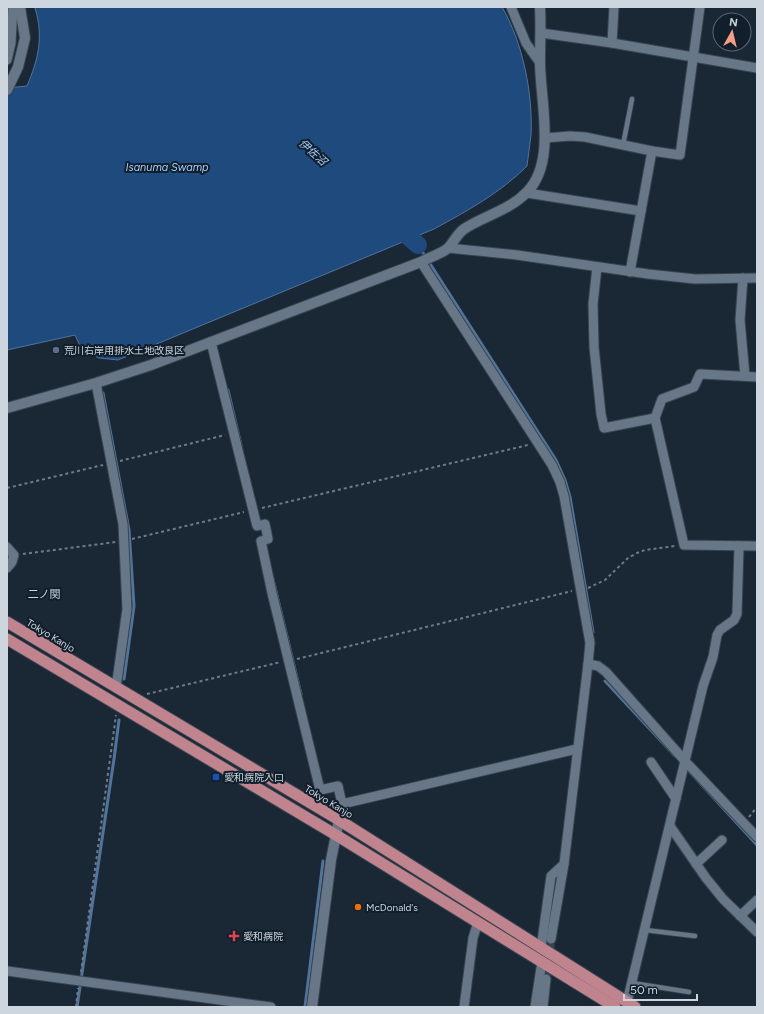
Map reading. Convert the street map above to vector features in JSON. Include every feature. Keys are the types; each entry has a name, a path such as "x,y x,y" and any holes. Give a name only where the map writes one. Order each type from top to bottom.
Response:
{"highway":[{"name":"Tokyo Kanjo","path":"7,622 339,820 631,1005"},
{"path":"7,640 336,835 616,1007"}],"street":[{"path":"7,60 11,43 13,7"},
{"path":"9,87 18,68 24,38 20,7"},
{"path":"511,7 526,43 540,62"},
{"path":"7,408 96,383 151,365 421,262 448,248 457,235 464,229 507,207 527,193 540,170 545,138 540,62 540,7"},
{"path":"612,43 614,7"},
{"path":"545,138 577,136 680,155 700,7"},
{"path":"541,33 612,43 757,68"},
{"path":"630,272 652,151"},
{"path":"527,193 642,210"},
{"path":"448,248 517,255 630,272 695,279 757,278"},
{"path":"421,262 552,465 564,496 585,589 590,643 588,664 564,864 551,939"},
{"path":"598,267 593,304 594,347 601,414 604,428 655,418"},
{"path":"743,278 740,320 745,376"},
{"path":"211,342 257,526 265,524 268,539 261,541 320,790 338,786 342,804 331,860 312,1007"},
{"path":"757,377 700,374 694,387 662,399 655,418 684,545 757,546"},
{"path":"96,383 115,462 123,524 128,540 127,609 116,688"},
{"path":"631,1005 632,983 703,686 713,657 717,635 720,630 734,620 737,614 739,546"},
{"path":"7,547 14,555 12,562 7,568"},
{"path":"588,664 598,666 606,672 685,761 757,837"},
{"path":"342,804 577,749"},
{"path":"651,762 676,799"},
{"path":"670,826 696,864 723,899 757,932"},
{"path":"696,864 722,840"},
{"path":"541,948 551,876 564,864"},
{"path":"740,916 757,900"},
{"path":"464,1007 473,938 478,922"},
{"path":"535,1007 542,962"},
{"path":"7,971 272,1007"},
{"path":"543,1007 546,979"}],"lane":[{"path":"622,145 632,99"},
{"path":"645,930 695,936"},
{"path":"632,983 689,992"}],"path":[{"path":"7,488 234,433"},
{"path":"14,555 128,540 538,443"},
{"path":"139,702 148,694 585,589 605,580 628,558 637,553 645,550 684,545"},
{"path":"76,1007 118,705"},
{"path":"745,824 757,807"}],"water":[{"name":"Isanuma Swamp","path":"36,7 502,7 516,36 528,86 531,135 527,166 506,185 471,208 434,229 118,360 99,358 82,350 75,335 7,350 7,88 27,86 31,76 37,58 39,39"}],"waterway":[{"name":"伊佐沼","path":"393,223 418,245"},
{"path":"418,245 556,460 565,480 570,497 593,632"},
{"path":"228,390 241,445"},
{"path":"103,393 129,530 134,606 124,679"},
{"path":"273,579 301,694"},
{"path":"605,681 675,756"},
{"path":"77,1007 119,720"},
{"path":"688,770 757,845"},
{"path":"305,1007 323,861"}],"tunnel":[{"path":"546,979 551,939"}],"place":[{"name":"荒川右岸用排水土地改良区","path":"56,350"},
{"name":"愛和病院入口","path":"216,777"},
{"name":"McDonald's","path":"358,907"},
{"name":"愛和病院","path":"234,936"}],"district":[{"name":"二ノ関","path":"44,594"}]}
